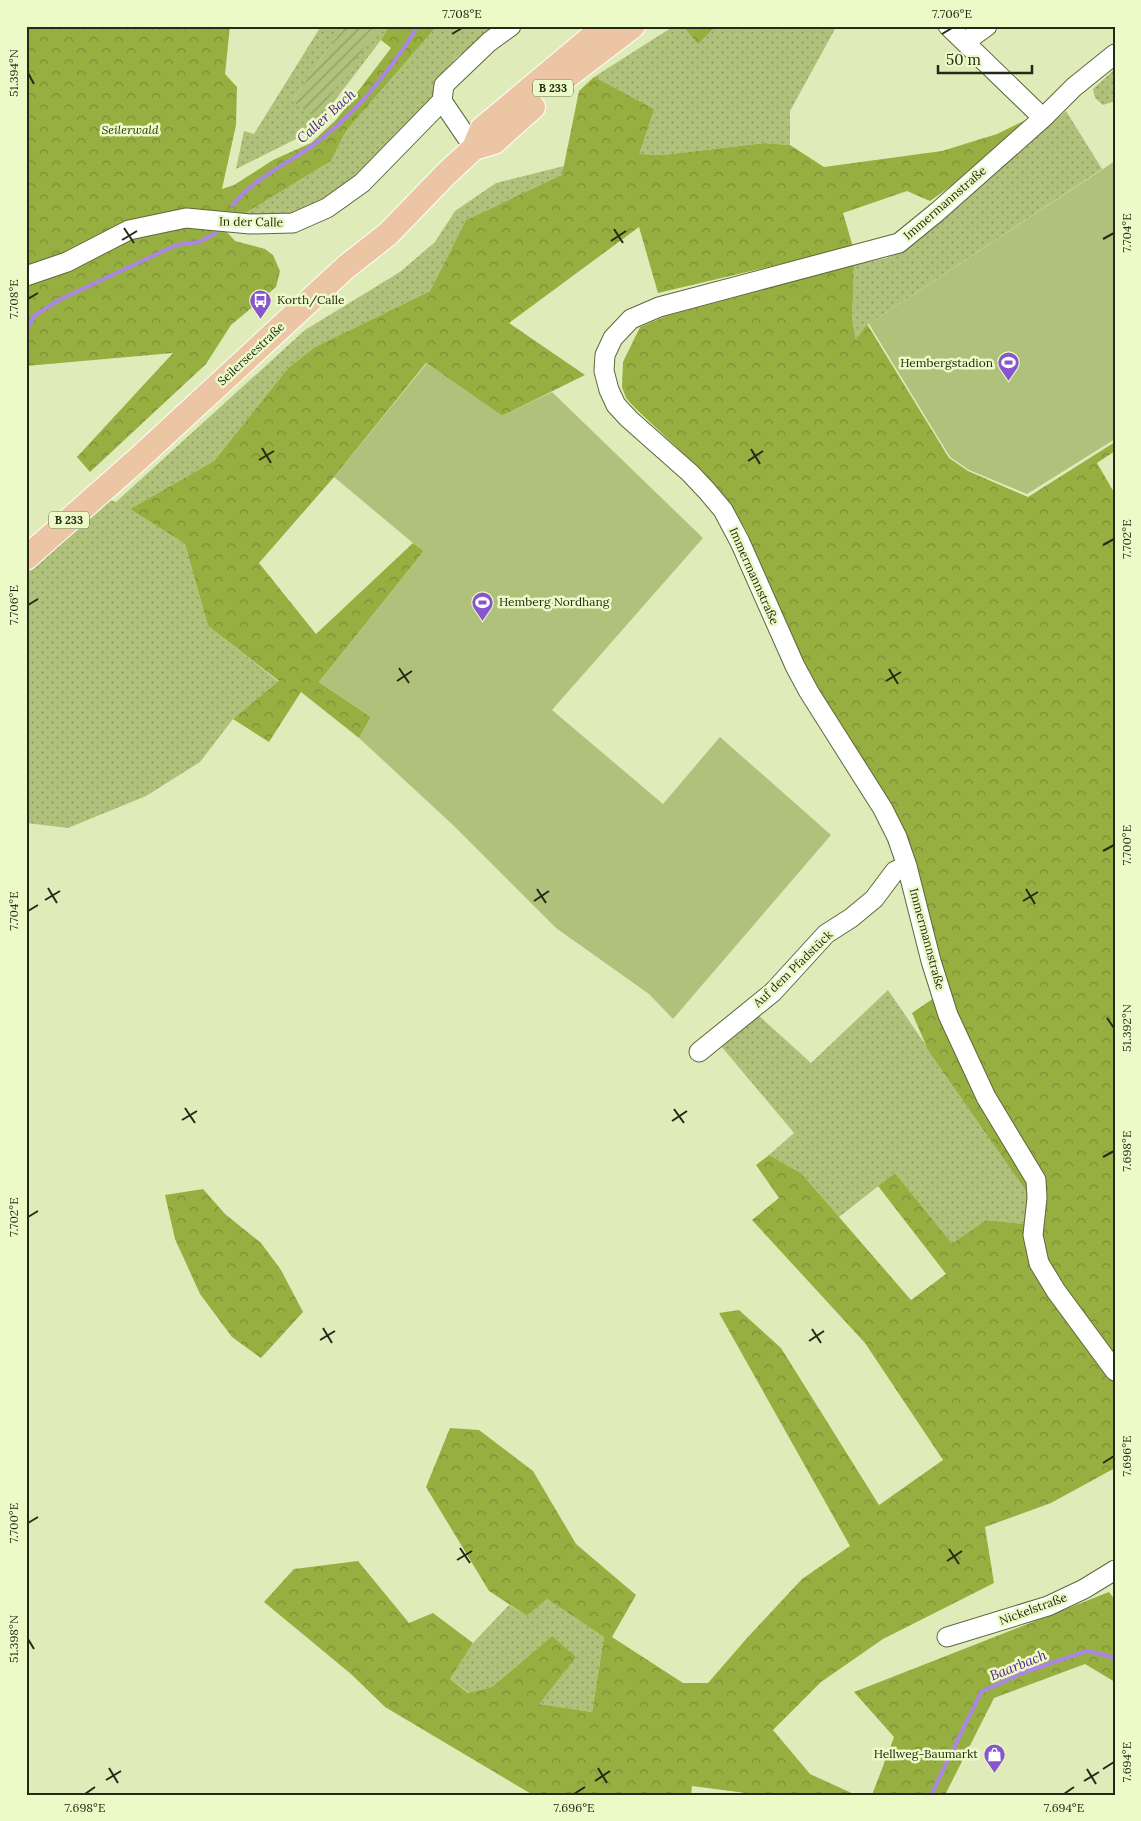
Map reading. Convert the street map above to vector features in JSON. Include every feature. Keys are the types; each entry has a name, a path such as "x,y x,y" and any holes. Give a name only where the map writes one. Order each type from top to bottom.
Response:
{"main road":[{"name":"Seilerseestraße","path":"26,558 137,460 346,267 388,234 474,148 482,129 605,26"},
{"name":"Seilerseestraße","path":"474,148 494,142 559,83 633,26"}],"street":[{"path":"474,148 442,101 444,85 489,42 510,26"},
{"path":"948,26 1043,118"},
{"path":"965,42 987,26"},
{"name":"Immermannstraße","path":"1115,54 1074,86 1043,118 899,243 659,307 631,319 613,338 605,355 604,371 609,390 616,405 708,491 732,526 795,666 809,692 883,809 897,837 907,866 931,961 948,1015 986,1097 1036,1180 1037,1198 1033,1235 1039,1263 1056,1290 1115,1371"},
{"name":"In der Calle","path":"26,276 67,262 129,230 186,218 250,224 293,223 327,208 362,183 442,101"},
{"name":"Auf dem Pfadstück","path":"699,1052 773,992 826,934 874,899 895,871 907,866"},
{"name":"Nickelstraße","path":"947,1637 1048,1606 1084,1589 1115,1570"}],"green space":[{"name":"Seilerwald","path":"26,26 230,26 225,74 237,87 236,125 222,189 234,185 273,160 311,143 336,120 391,48 381,40 389,26 437,26 346,131 331,161 247,212 245,216 225,230 235,241 265,249 273,255 280,271 276,287 231,325 206,364 90,472 77,457 173,353 26,366"},
{"path":"321,26 344,26 292,101 378,28 376,26 389,26 381,40 308,133 236,169 244,131 254,134"},
{"path":"344,26 376,26 378,28 315,117 292,101"},
{"path":"437,26 497,26 457,57 437,79 431,101 360,178 325,203 293,216 245,216 246,212 331,161 346,131"},
{"path":"674,26 683,26 698,43 716,26 833,26 835,29 790,111 790,145 764,143 663,155 639,154 594,77"},
{"path":"683,26 716,26 698,44"},
{"path":"1115,69 1115,101 1103,105 1095,98 1093,89"},
{"path":"594,77 654,109 639,154 663,155 764,143 790,145 824,167 942,151 997,134 1038,114 1007,146 930,201 907,191 843,213 853,247 658,293 639,227 509,323 585,375 502,416 426,363 334,477 259,563 316,634 413,543 424,551 319,682 371,717 359,738 301,692 269,742 233,719 279,681 208,626 185,544 130,509 214,461 288,368 315,347 430,291 466,220 562,175 579,91"},
{"path":"1066,111 1102,169 867,324 856,341 852,320 854,265 887,258 909,247"},
{"name":"Hembergstadion","path":"1115,161 1115,439 1027,494 969,470 950,457 869,324"},
{"path":"564,166 563,175 466,220 430,291 315,347 288,368 214,461 130,509 185,544 208,626 279,682 233,719 200,762 146,796 68,828 26,823 26,573 109,499 116,502 305,330 400,272 435,242 455,211 496,183"},
{"path":"854,265 852,320 856,340 867,324 949,458 968,471 1028,497 1115,442 1115,451 1097,463 1115,494 1115,1468 1051,1503 985,1527 994,1583 883,1639 821,1682 773,1730 810,1774 856,1795 761,1795 692,1786 691,1795 533,1795 385,1707 351,1674 264,1602 294,1569 358,1561 409,1623 433,1613 473,1643 450,1679 468,1693 492,1687 552,1636 576,1657 539,1704 592,1712 604,1637 547,1599 527,1616 489,1591 426,1487 450,1428 479,1430 533,1471 576,1544 636,1595 612,1637 683,1683 708,1683 802,1579 850,1546 719,1313 739,1310 781,1348 879,1505 943,1460 865,1343 752,1220 779,1198 756,1165 769,1155 801,1173 911,1300 946,1274 878,1186 895,1173 952,1244 986,1220 1025,1224 1026,1191 928,1050 912,1013 947,989 905,836 802,660 746,530 702,471 636,409 626,398 622,387 623,362 640,327 666,316"},
{"path":"427,363 502,416 552,392 703,538 552,710 663,804 720,737 831,835 673,1019 649,994 556,928 453,825 359,738 371,717 319,682 424,551 334,477"},
{"path":"888,990 1026,1191 1025,1224 986,1220 952,1245 895,1173 839,1217 801,1173 769,1155 794,1133 721,1046 756,1013 811,1063"},
{"path":"203,1189 225,1214 261,1243 281,1270 303,1312 261,1358 232,1337 200,1294 175,1239 165,1195"},
{"path":"1109,1592 1115,1600 1115,1682 1085,1664 994,1698 945,1795 872,1795 894,1737 854,1692"},
{"path":"547,1599 604,1637 592,1712 538,1704 552,1636 492,1687 469,1693 450,1679 473,1643 509,1605 527,1616"}],"waterway":[{"name":"Caller Bach","path":"233,205 250,187 312,146 343,120 383,76 418,26"},
{"name":"Caller Bach","path":"26,332 34,316 59,300 176,245 199,242 214,234 220,228"},
{"name":"Baarbach","path":"931,1795 981,1692 1022,1673 1087,1651 1112,1657 1115,1660"}],"place":[{"name":"Korth/Calle","path":"261,319"},
{"name":"Hembergstadion","path":"1009,382"},
{"name":"Hemberg Nordhang","path":"483,621"},
{"name":"Hellweg-Baumarkt","path":"994,1773"}]}
